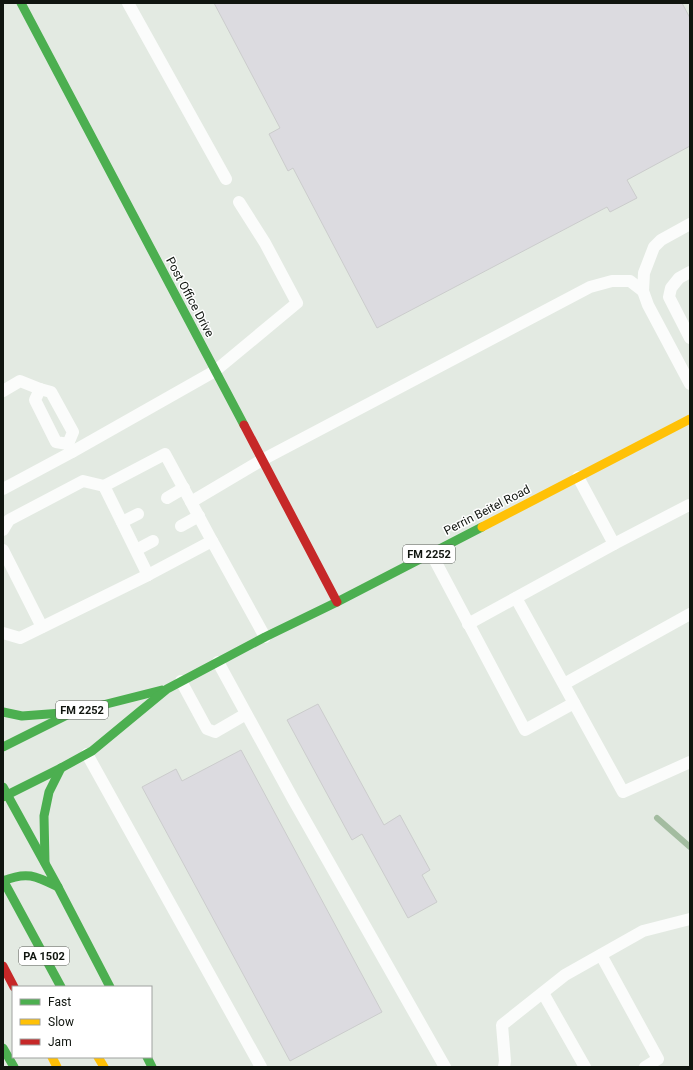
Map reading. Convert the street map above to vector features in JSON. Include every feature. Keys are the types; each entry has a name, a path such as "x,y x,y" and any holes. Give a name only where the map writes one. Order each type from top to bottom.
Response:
{"main road":[{"name":"Post Office Drive","path":"21,3 337,602"},
{"name":"Perrin Beitel Road","path":"3,747 71,712 166,689 181,682 265,637 337,602 690,419"},
{"name":"Perrin Beitel Road","path":"4,793 61,768 92,751 166,689"},
{"path":"3,712 22,716 71,712"},
{"path":"45,863 44,816 49,792 61,768"},
{"path":"4,793 45,863 109,986"},
{"path":"3,881 13,876 32,876 43,879 58,887"},
{"name":"PA 1502","path":"3,881 60,986"},
{"name":"PA 1502","path":"3,966 13,986"},
{"path":"3,1048 14,1067"},
{"path":"52,1058 57,1067"},
{"path":"99,1058 104,1067"},
{"path":"148,1058 152,1067"}],"lane":[{"path":"128,3 226,179"},
{"path":"3,489 70,448 216,372 297,303 265,243 239,202"},
{"path":"690,224 661,240 654,247 644,273 643,291 648,305 690,384"},
{"path":"690,272 679,278 671,288 669,297 686,318 690,338"},
{"path":"192,502 262,460 590,287 612,281 630,281 643,291"},
{"path":"3,391 20,381 51,392 73,432 70,448"},
{"path":"40,389 35,400 56,442 70,448"},
{"path":"3,530 9,520 83,481 104,486 165,454 265,637"},
{"path":"578,477 614,544"},
{"path":"104,486 148,575"},
{"path":"167,498 184,488"},
{"path":"468,624 614,544 690,506"},
{"path":"122,522 138,514"},
{"path":"182,526 199,516"},
{"path":"136,550 153,541"},
{"path":"3,633 20,638 148,575 212,541"},
{"path":"3,550 42,627"},
{"path":"431,553 524,730 574,703"},
{"path":"516,598 624,792 690,762"},
{"path":"564,684 690,614"},
{"path":"218,662 445,1067"},
{"path":"181,682 207,729 215,732 246,714"},
{"path":"87,754 261,1067"},
{"path":"504,1067 505,1061 502,1025 542,993 565,975 643,931 690,919"},
{"path":"601,955 658,1059 645,1067"},
{"path":"542,993 585,1067"}],"building":[{"path":"214,3 682,3 690,18 690,146 627,180 637,198 610,212 607,207 377,328 293,168 288,171 269,134 280,128"},
{"path":"318,704 384,825 400,815 430,870 422,875 437,902 408,918 362,834 352,840 287,720"},
{"path":"241,750 382,1012 290,1061 142,787 176,769 182,781"}],"waterway":[{"path":"657,818 690,847"}],"traffic: fast":[{"path":"21,3 244,425"},
{"path":"3,797 92,751 167,689 265,637 337,602 482,527"},
{"path":"3,747 71,713 162,690"},
{"path":"3,712 22,716 62,713"},
{"path":"45,863 44,816 49,792 61,768"},
{"path":"3,787 58,887 109,986"},
{"path":"3,881 19,876 31,876 44,880 58,887"},
{"path":"3,880 60,986"},
{"path":"3,1048 14,1067"},
{"path":"148,1058 152,1067"}],"traffic: slow":[{"path":"482,527 690,419"},
{"path":"52,1058 57,1067"},
{"path":"99,1058 104,1067"}],"traffic: jam":[{"path":"244,425 337,602"},
{"path":"3,966 13,986"}]}
